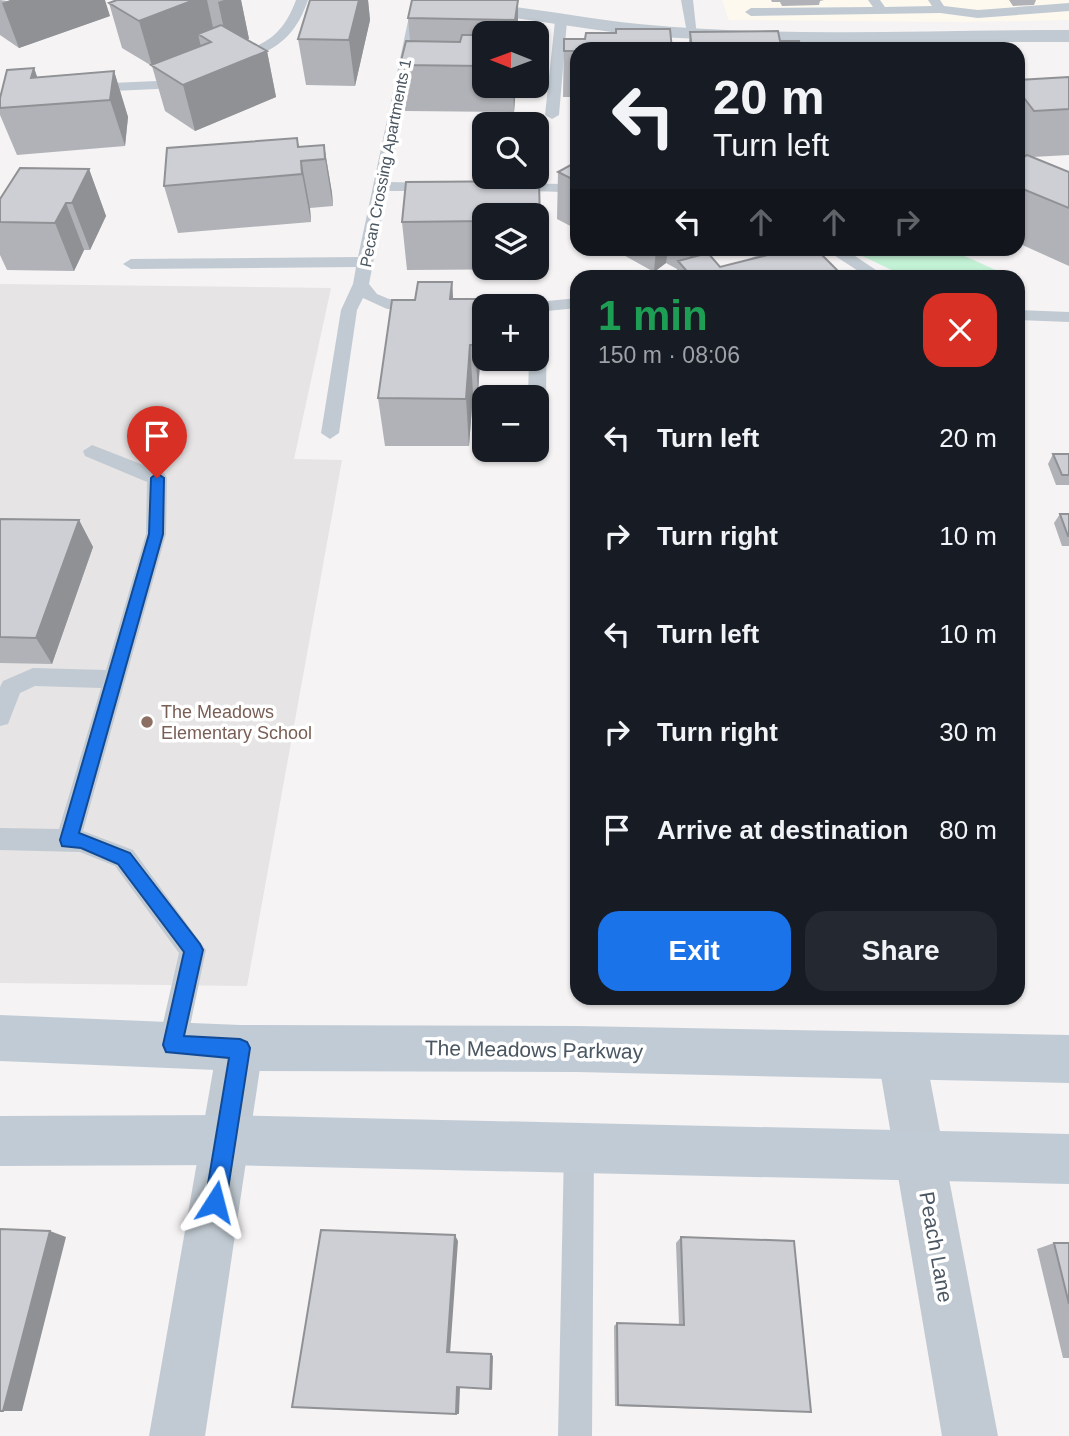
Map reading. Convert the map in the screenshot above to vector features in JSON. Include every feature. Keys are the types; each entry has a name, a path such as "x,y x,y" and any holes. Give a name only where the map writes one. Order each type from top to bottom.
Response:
{"street":[{"path":"431,0 561,21 759,36 802,42 1069,36"},
{"name":"The Meadows Parkway","path":"0,1038 240,1048 577,1049 902,1058 1069,1059"},
{"path":"177,1436 240,1048"},
{"name":"Peach Lane","path":"902,1058 971,1436"},
{"path":"0,1141 225,1140 1069,1159"}],"lane":[{"path":"223,65 284,38 294,24 302,0"},
{"name":"Pecan Crossing Apartments 1","path":"431,0 414,21 361,284 371,298 387,304 472,307"},
{"path":"687,0 692,33"},
{"path":"937,4 966,37"},
{"path":"759,36 749,6 937,4 978,13 1069,7"},
{"path":"552,115 564,46 561,21"},
{"path":"79,88 157,85 199,75"},
{"path":"379,186 457,187"},
{"path":"549,188 562,188"},
{"path":"735,270 769,256"},
{"path":"844,256 867,270"},
{"path":"131,264 365,262"},
{"path":"330,433 349,310 361,284"},
{"path":"549,306 570,304"},
{"path":"1025,315 1069,317"},
{"path":"68,840 156,534 157,478 92,451"},
{"path":"0,717 11,687 33,677 115,680"},
{"path":"0,839 81,841 124,858 193,950 172,1045"},
{"path":"575,1436 579,1150"}],"shaded area":[{"path":"722,0 1069,0 1069,20 729,20"},
{"name":"The Meadows Elementary School","path":"0,284 331,288 294,459 342,460 247,986 0,983"}],"green space":[{"path":"863,256 965,256 996,270 892,270"}],"building":[{"path":"117,0 194,0 139,21 109,3"},
{"path":"310,0 359,0 349,40 298,39"},
{"path":"412,0 518,0 515,20 408,18"},
{"path":"221,25 267,51 183,85 151,65 211,42 198,34"},
{"path":"616,29 670,29 671,42 570,42 570,51 564,51 564,39 585,39 586,33 616,33"},
{"path":"778,31 780,41 799,42 691,42 690,32"},
{"path":"462,35 472,35 472,66 400,65 406,41 460,42"},
{"path":"34,68 31,78 114,71 110,100 0,108 7,70"},
{"path":"1069,77 1069,109 1034,111 1025,99 1025,80"},
{"path":"297,138 298,147 324,145 325,159 301,161 302,174 164,186 167,148"},
{"path":"1025,156 1069,172 1069,208 1025,190"},
{"path":"570,165 570,178 558,172"},
{"path":"20,168 89,169 72,203 66,203 55,223 0,222 0,199"},
{"path":"406,182 472,182 472,189 539,189 540,203 472,203 472,221 402,222"},
{"path":"711,256 720,267 763,256 823,256 837,270 686,270 678,261"},
{"path":"418,282 452,282 450,299 472,299 472,345 466,399 378,398 392,300 415,300"},
{"path":"1053,454 1069,454 1069,475 1062,475"},
{"path":"1060,514 1069,514 1069,536 1068,536"},
{"path":"0,519 79,520 36,638 0,637"},
{"path":"0,1229 50,1231 3,1411 0,1411"},
{"path":"321,1230 455,1235 447,1352 491,1354 490,1389 457,1387 456,1414 292,1407"},
{"path":"681,1237 794,1241 811,1412 618,1405 617,1323 684,1325"},
{"path":"1054,1243 1069,1243 1069,1304"}],"place":[{"name":"The Meadows Elementary School","path":"147,722"}],"route":[{"path":"157,478 156,534 68,840 81,841 124,858 193,950 172,1045 240,1048 215,1202"}]}
